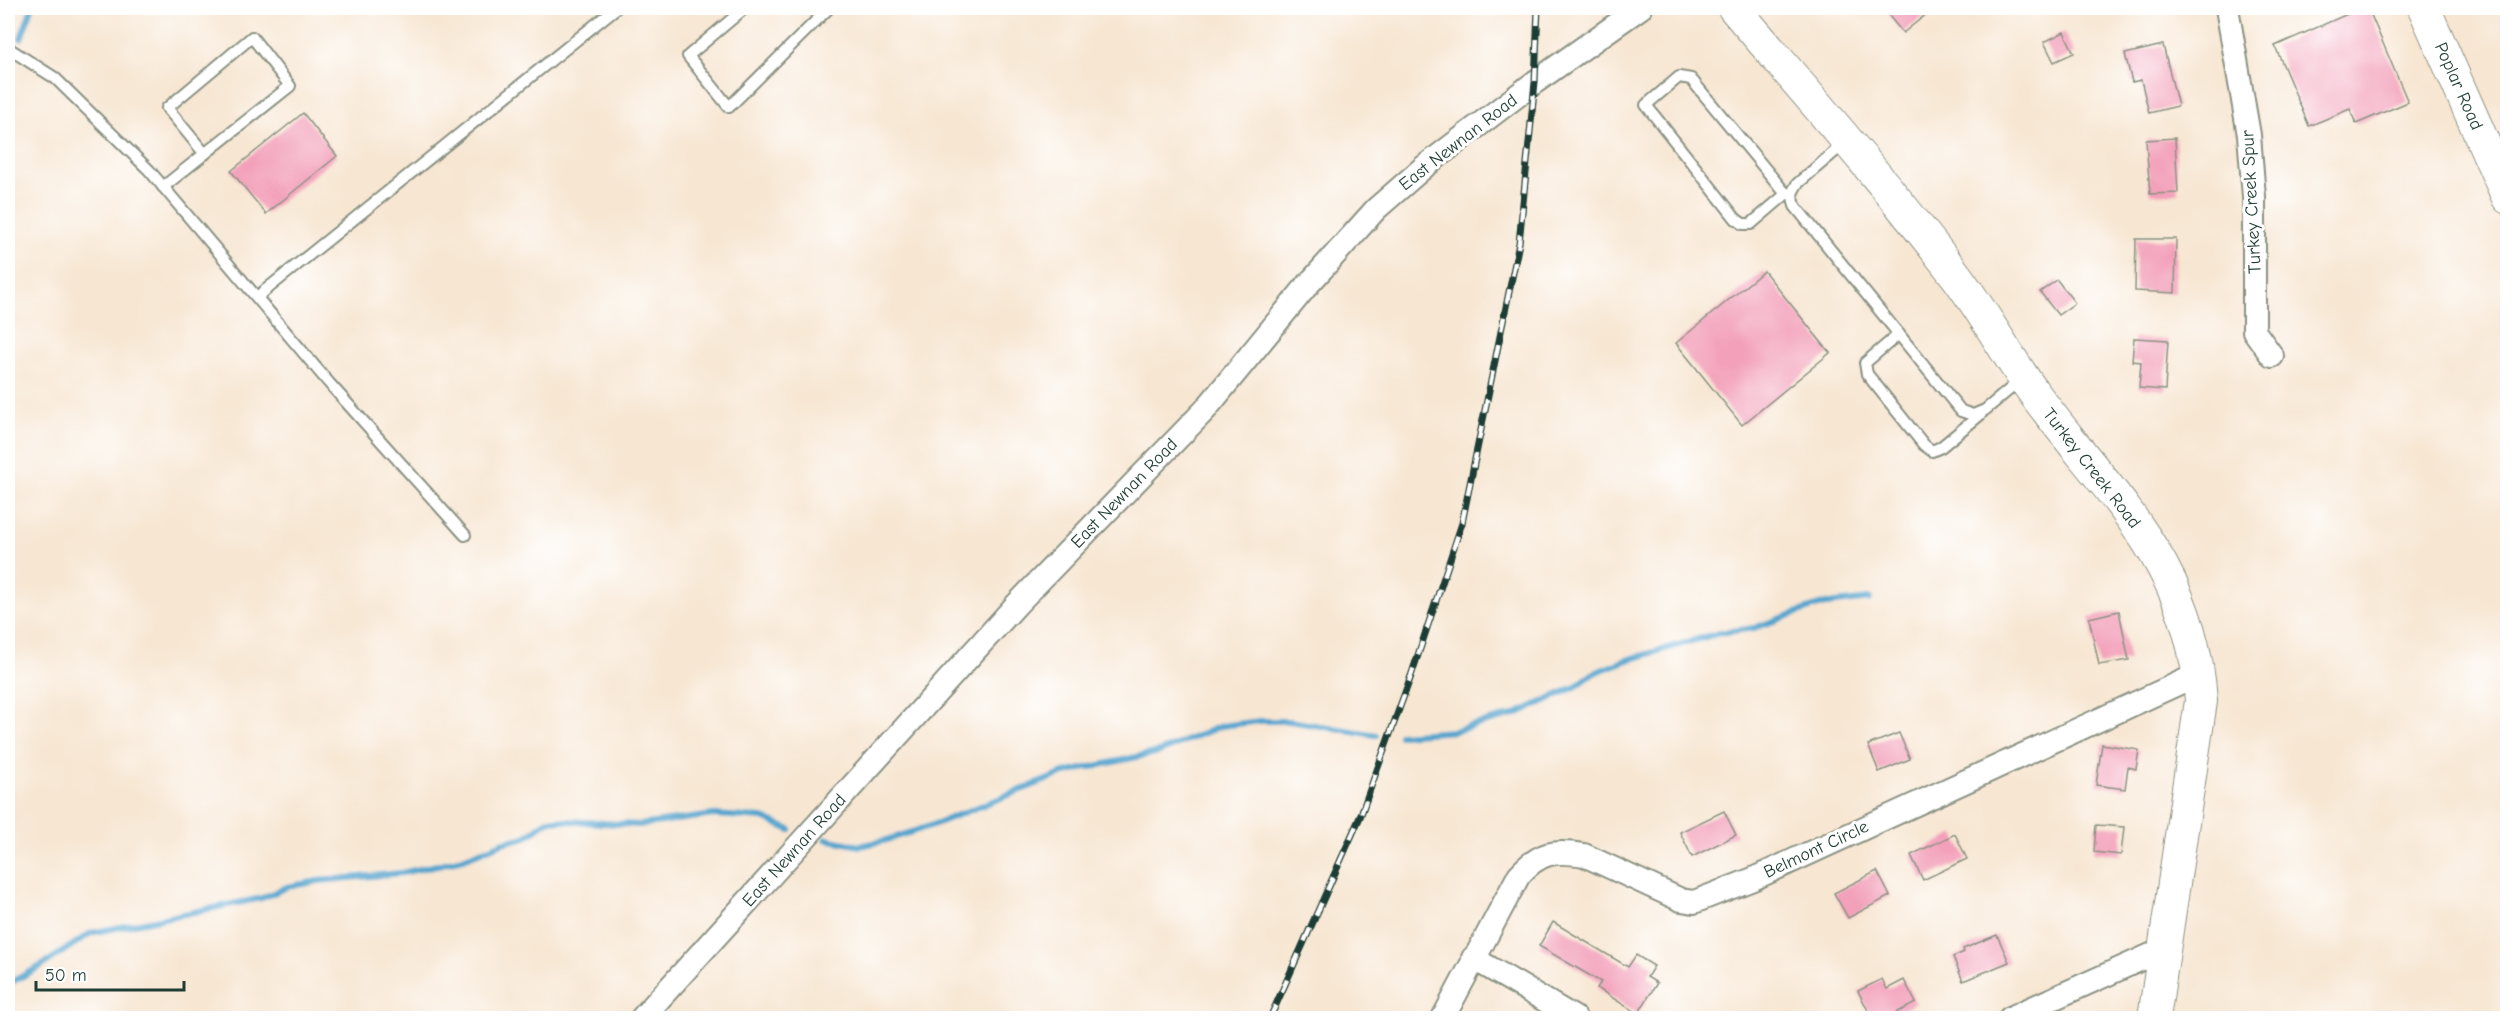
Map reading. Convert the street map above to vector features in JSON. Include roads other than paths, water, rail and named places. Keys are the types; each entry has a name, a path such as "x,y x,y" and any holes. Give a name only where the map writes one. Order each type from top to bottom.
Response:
{"street":[{"name":"East Newnan Road","path":"642,1018 1017,604 1205,410 1305,288 1376,209 1424,167 1526,89 1640,8"},
{"name":"Turkey Creek Road","path":"1734,8 1952,270 2024,378 2134,519 2151,544 2175,592 2189,629 2199,674 2200,701 2154,1018"},
{"name":"Turkey Creek Spur","path":"2227,8 2249,135 2252,166 2254,331 2272,356"},
{"name":"Poplar Road","path":"2424,8 2508,198"},
{"name":"Belmont Circle","path":"1443,1018 1519,875 1529,864 1549,853 1567,852 1584,855 1681,900 1694,902 1753,879 2199,674"},
{"path":"2010,1018 2164,949"},
{"path":"1473,958 1575,1018"}],"lane":[{"path":"258,297 615,8"},
{"path":"745,8 688,56 729,107 830,8"},
{"path":"164,187 290,86 252,38 167,108 205,154"},
{"path":"8,48 55,78 164,187 329,382 465,535"},
{"path":"1846,141 1797,184 1789,194 1751,224 1743,224 1736,219 1646,105 1679,77 1691,79 1789,194 1795,206 1961,411 1973,415 1985,410"},
{"path":"1899,334 1865,363 1867,374 1924,445 1932,451 1941,447 2024,378"}],"waterway":[{"path":"21,38 32,8"},
{"path":"8,73 9,68"},
{"path":"1400,735 1454,731 1514,715 1575,687 1594,673 1624,661 1719,633 1754,628 1819,605 1870,599"},
{"path":"826,839 860,846 887,840 930,826 1064,773 1159,752 1221,726 1260,721 1289,721 1376,735"},
{"path":"8,984 41,966 91,933 262,898 287,887 318,881 402,873 463,859 505,842 526,837 549,820 639,825 714,815 763,818 790,830"}],"railway":[{"path":"1270,1018 1360,817 1411,676 1462,523 1519,243 1535,82 1538,8"}]}
